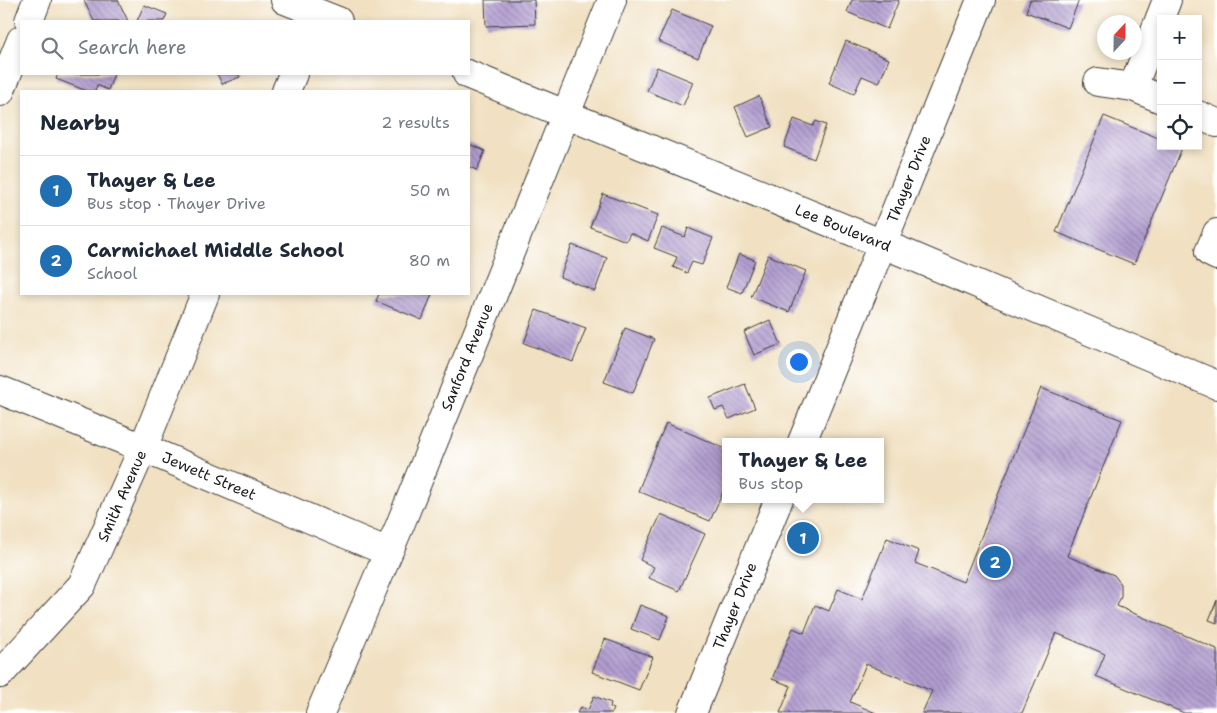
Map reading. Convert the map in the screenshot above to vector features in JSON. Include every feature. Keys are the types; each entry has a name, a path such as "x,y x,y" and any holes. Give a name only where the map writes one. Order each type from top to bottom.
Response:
{"street":[{"path":"29,20 37,0"},
{"path":"286,0 323,14"},
{"name":"Sanford Avenue","path":"320,713 388,552 612,0"},
{"name":"Thayer Drive","path":"804,438 981,0"},
{"path":"1133,87 1167,0"},
{"path":"0,92 20,42"},
{"path":"286,90 293,75"},
{"name":"Lee Boulevard","path":"469,75 882,244 1217,385"},
{"path":"1098,82 1133,87 1157,97"},
{"path":"1202,117 1217,123"},
{"path":"1217,233 1209,252 1217,256"},
{"name":"Smith Avenue","path":"0,674 82,585 143,448 205,295"},
{"name":"Jewett Street","path":"0,390 143,448 388,552"},
{"name":"Thayer Drive","path":"692,713 777,503"}],"building":[{"path":"118,0 128,20 94,20 84,1"},
{"path":"485,0 534,0 535,24 486,26"},
{"path":"852,0 899,0 887,29 847,12"},
{"path":"1030,0 1079,0 1068,28 1026,12"},
{"path":"144,5 167,14 164,20 137,20"},
{"path":"672,10 711,26 698,58 658,41"},
{"path":"846,41 889,59 879,83 862,76 854,94 829,83"},
{"path":"657,67 693,82 683,106 647,91"},
{"path":"58,75 114,75 108,90 97,85 95,90 84,90 56,79"},
{"path":"218,75 239,75 240,77 222,84"},
{"path":"759,96 772,127 748,137 735,107"},
{"path":"1104,116 1157,137 1157,150 1181,150 1134,264 1056,232"},
{"path":"794,119 813,126 816,121 826,125 814,159 784,147"},
{"path":"470,144 485,151 477,170 470,167"},
{"path":"603,194 658,215 648,241 630,233 626,241 590,227"},
{"path":"662,228 685,237 688,228 713,238 702,265 692,262 687,273 673,267 677,257 654,248"},
{"path":"572,245 607,258 595,291 560,277"},
{"path":"739,254 755,260 742,293 726,287"},
{"path":"768,255 806,271 789,312 751,297"},
{"path":"379,295 432,295 422,320 376,301"},
{"path":"536,310 586,328 573,362 524,343"},
{"path":"770,320 781,344 754,355 744,332"},
{"path":"625,328 654,339 633,393 604,382"},
{"path":"745,384 755,408 729,419 723,407 715,410 710,398"},
{"path":"1041,388 1122,420 1067,556 1114,575 1121,584 1121,597 1117,606 1217,649 1217,713 1184,713 1096,676 1105,654 1056,633 1022,713 922,713 932,691 866,664 850,702 876,713 780,713 791,686 772,679 793,628 804,633 815,605 829,611 838,589 862,599 887,538 919,551 915,563 963,582"},
{"path":"666,423 722,447 722,494 710,521 638,491"},
{"path":"661,514 705,534 679,591 649,578 654,567 640,560"},
{"path":"1217,600 1217,623 1209,620"},
{"path":"640,605 669,616 660,640 631,629"},
{"path":"605,639 653,657 639,690 592,672"},
{"path":"594,696 611,703 610,707 614,709 612,713 577,713 580,707 588,710"}],"place":[{"name":"Thayer & Lee","path":"803,538"},
{"name":"Carmichael Middle School","path":"995,562"}]}
